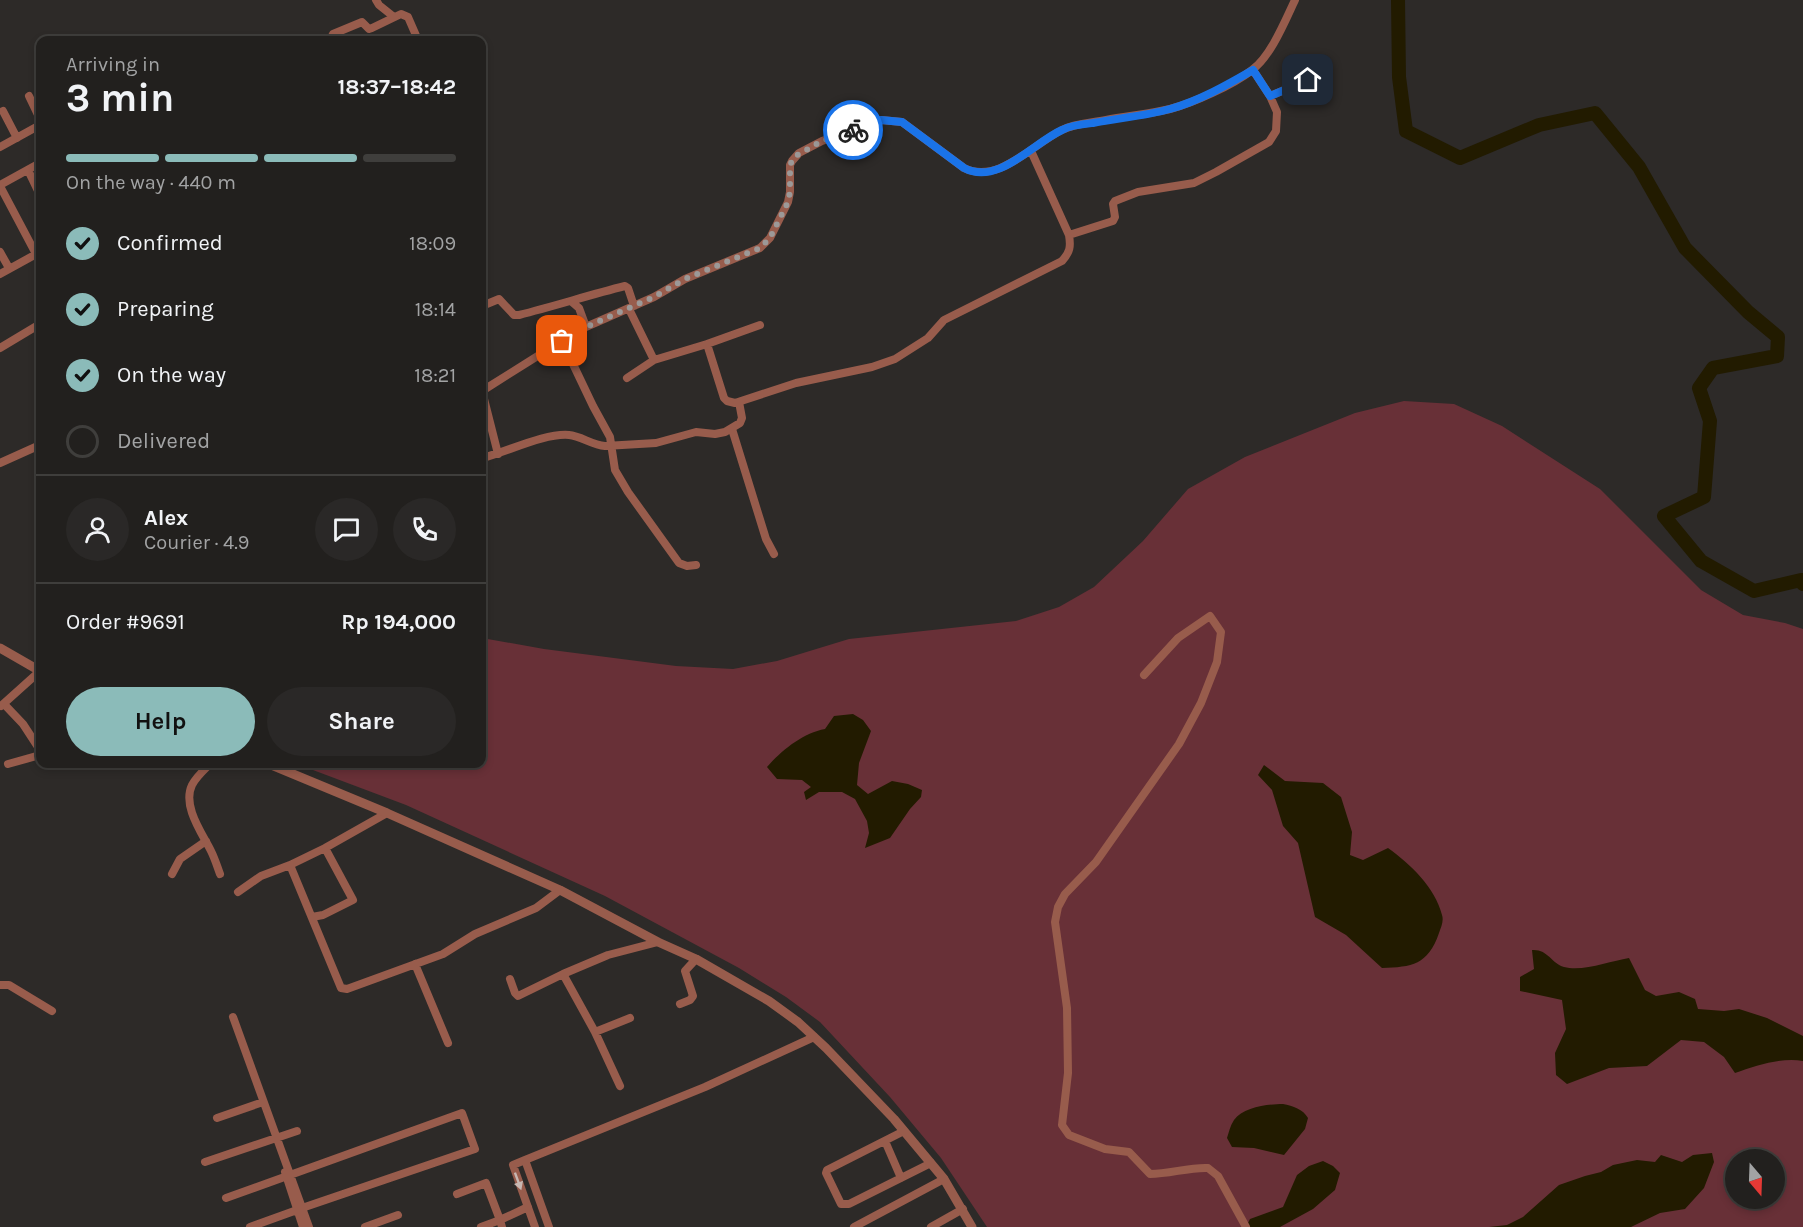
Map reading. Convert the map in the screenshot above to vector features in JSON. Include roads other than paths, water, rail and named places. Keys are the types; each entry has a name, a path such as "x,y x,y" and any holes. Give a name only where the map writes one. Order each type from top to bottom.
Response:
{"street":[{"path":"376,0 394,17"},
{"path":"486,388 586,327 632,308 685,279 760,248 766,243 790,197 792,161 799,153 822,141 881,120 902,122 964,168 974,173 991,171 1031,151 1062,130 1176,107 1205,96 1253,70 1273,44 1295,0"},
{"path":"332,36 347,27 362,22 369,29 401,14 408,17 416,36"},
{"path":"1069,235 1113,221 1115,201 1138,192 1194,183 1269,142 1276,131 1277,112 1270,96 1253,70"},
{"path":"1270,96 1308,80 1328,93"},
{"path":"29,96 36,111"},
{"path":"3,111 17,138"},
{"path":"0,147 36,127"},
{"path":"707,344 723,398 732,403 739,402 796,383 872,367 895,359 928,338 944,320 1062,261 1071,249 1069,235 1031,151"},
{"path":"36,165 0,186 36,249"},
{"path":"28,170 36,187"},
{"path":"0,252 9,268"},
{"path":"0,274 36,254"},
{"path":"486,304 499,298 514,315 519,315 625,286 628,288 632,308 654,360"},
{"path":"572,302 579,308 586,327"},
{"path":"627,378 654,360 760,325"},
{"path":"0,348 36,326"},
{"path":"562,341 610,436 615,470 628,492 676,560 682,565 696,565"},
{"path":"486,457 531,442 562,435 572,435 598,446 611,446 656,443 690,433 719,434 740,423 742,418 739,402"},
{"path":"486,407 498,454"},
{"path":"732,429 766,539 774,554"},
{"path":"0,463 36,447"},
{"path":"1144,675 1178,638 1210,616 1221,632 1217,662 1179,744 1096,862 1065,894 1058,907 1055,922 1067,1008 1068,1073 1062,1125 1068,1135 1105,1149 1129,1152 1150,1174 1208,1168 1218,1176 1246,1227"},
{"path":"0,648 36,669"},
{"path":"36,675 2,705 23,724 36,744"},
{"path":"8,764 36,756"},
{"path":"206,768 193,783 189,793 190,802 195,820 220,874"},
{"path":"279,768 387,813 560,890 657,942 696,959 769,1001 814,1037 904,1131 944,1179 972,1227"},
{"path":"238,892 261,876 325,848 387,813"},
{"path":"172,874 180,859 206,841"},
{"path":"312,917 323,915 353,900 325,848"},
{"path":"290,865 341,988 347,989 442,954 475,934 536,908 560,890"},
{"path":"510,979 518,996 608,955 657,942"},
{"path":"680,1004 690,1000 693,996 685,971 696,959"},
{"path":"415,964 448,1043"},
{"path":"563,974 595,1032 620,1086"},
{"path":"0,985 9,985 52,1011"},
{"path":"233,1017 300,1209 309,1227"},
{"path":"595,1032 630,1018"},
{"path":"535,1227 513,1166 705,1087 814,1037"},
{"path":"218,1118 263,1102"},
{"path":"226,1198 462,1113 475,1149 250,1227"},
{"path":"205,1162 297,1131"},
{"path":"904,1131 829,1168 826,1173 841,1204 845,1206 931,1163"},
{"path":"885,1141 901,1178"},
{"path":"525,1160 549,1227"},
{"path":"854,1227 944,1179"},
{"path":"457,1194 486,1183 501,1224"},
{"path":"481,1227 501,1224 528,1207"},
{"path":"300,1209 303,1227"},
{"path":"931,1227 963,1209"},
{"path":"365,1227 398,1215"}],"waterway":[{"path":"1398,0 1399,77 1406,131 1460,158 1539,125 1595,113 1639,167 1685,248 1748,312 1778,337 1777,356 1713,368 1699,388 1710,421 1704,497 1664,516 1701,561 1754,591 1801,580 1803,584"}]}
